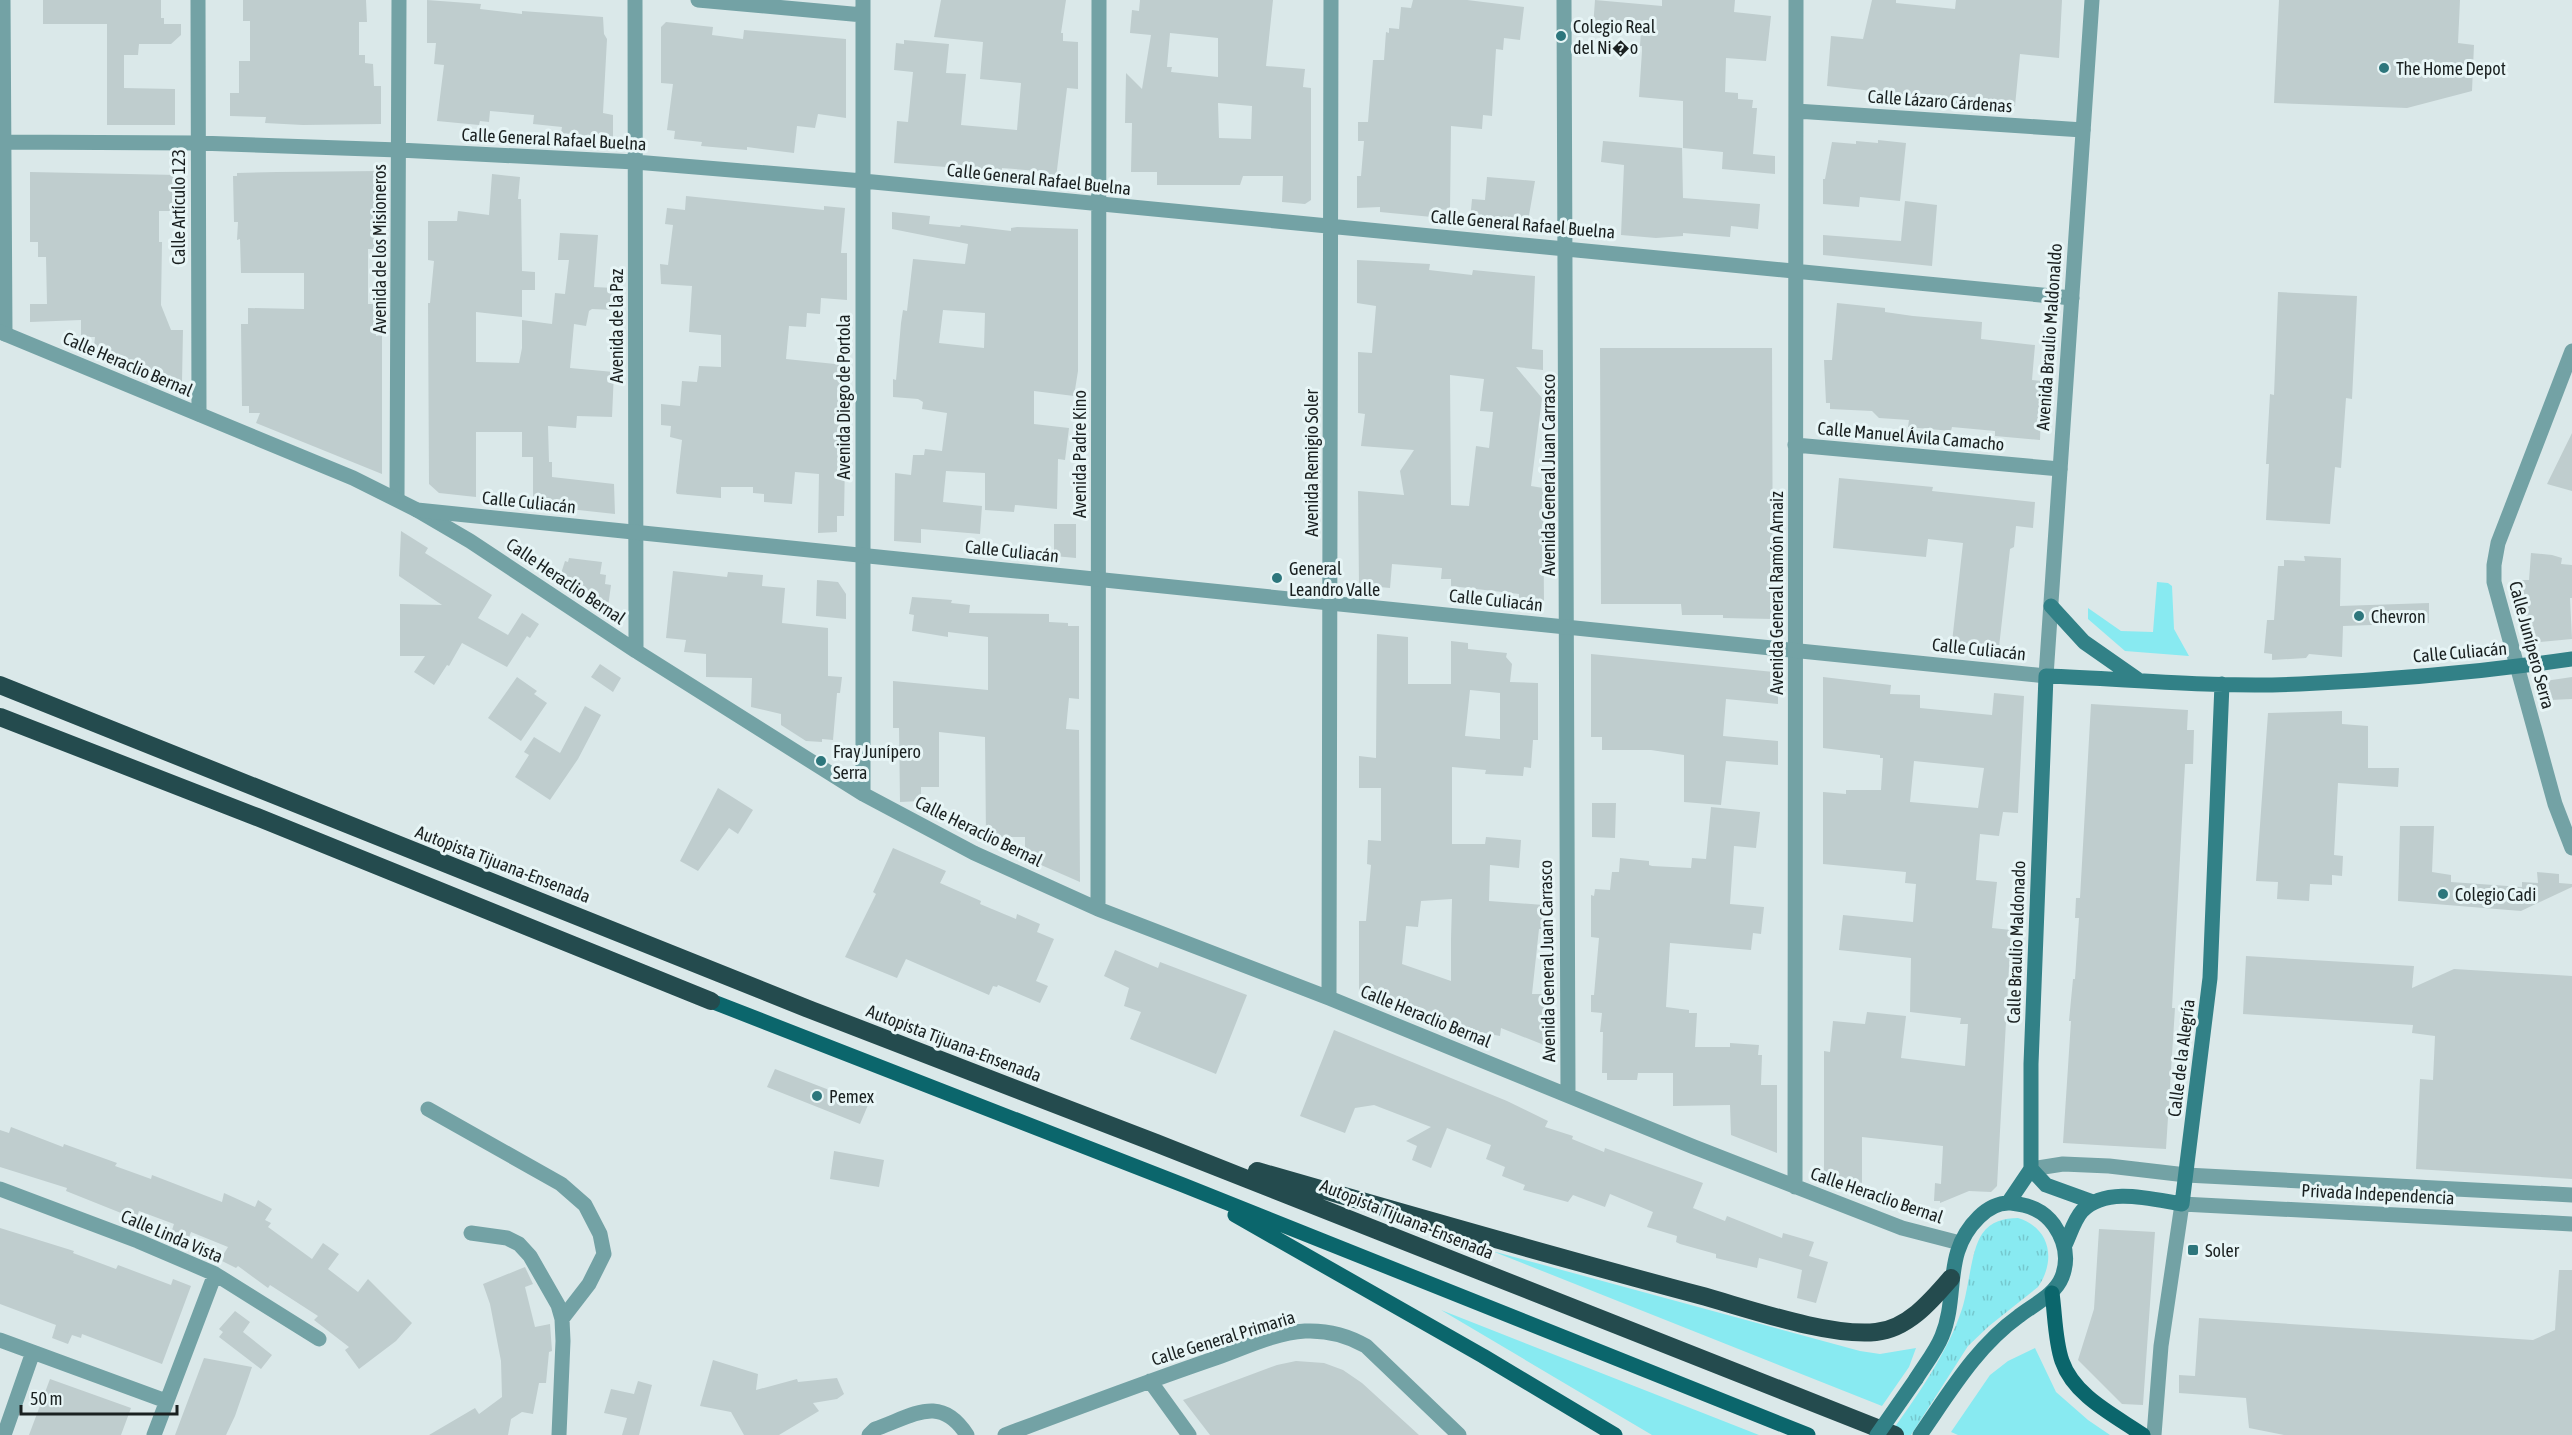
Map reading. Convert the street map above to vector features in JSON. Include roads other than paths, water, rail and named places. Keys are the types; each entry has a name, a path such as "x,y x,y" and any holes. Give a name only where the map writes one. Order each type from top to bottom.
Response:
{"highway":[{"name":"Autopista Tijuana-Ensenada","path":"0,685 811,1010 1156,1143 1895,1435"},
{"path":"0,717 268,821 711,1001"},
{"path":"1156,1143 1613,1272 1804,1323 1857,1333 1879,1332 1905,1322 1928,1305 1952,1278"}],"main road":[{"path":"2051,606 2084,642 2137,679"},
{"name":"Calle Culiacán","path":"2046,676 2222,684 2299,684 2516,667 2572,659"},
{"name":"Calle Braulio Maldonado","path":"2031,1169 2031,1064 2046,676"},
{"name":"Calle de la Alegría","path":"2182,1204 2210,978 2222,684"},
{"path":"711,1001 1183,1185 1808,1435"},
{"path":"2008,1203 2031,1169 2046,1185 2093,1202"},
{"path":"1183,1185 1483,1356 1615,1435"},
{"path":"2065,1245 2080,1213 2093,1202 2112,1196 2182,1204"},
{"path":"1877,1435 1942,1337 1960,1243 1971,1224 1985,1211 2008,1203 2040,1211 2056,1228 2065,1245 2066,1259 2062,1278 2052,1293 1996,1334 1972,1360 1920,1435"},
{"path":"2052,1293 2062,1360 2071,1379 2087,1397 2143,1435"}],"street":[{"path":"3,0 1,142 3,333"},
{"name":"Calle Artículo 123","path":"198,0 199,414"},
{"name":"Avenida de los Misioneros","path":"398,498 399,0"},
{"name":"Avenida de la Paz","path":"635,0 636,651"},
{"path":"698,0 863,7"},
{"name":"Avenida Padre Kino","path":"1098,909 1099,0"},
{"name":"Avenida Remigio Soler","path":"1329,998 1331,0"},
{"name":"Avenida General Juan Carrasco","path":"1564,0 1568,627 1565,854 1568,1094"},
{"name":"Avenida General Ramón Arnaiz","path":"1795,1187 1796,0"},
{"name":"Avenida Braulio Maldonaldo","path":"2046,676 2092,0"},
{"name":"Avenida Diego de Portola","path":"863,7 863,794"},
{"name":"Calle Lázaro Cárdenas","path":"1796,111 2083,130"},
{"name":"Calle General Rafael Buelna","path":"1,142 198,143 635,162 863,181 2072,298"},
{"name":"Calle Heraclio Bernal","path":"3,333 398,498 509,566 636,651 863,794 974,854 1098,909 1329,998 1795,1187 1902,1228 1960,1243"},
{"name":"Calle Junípero Serra","path":"2572,351 2498,543 2494,565 2494,582 2516,667 2555,804 2572,848"},
{"name":"Calle Manuel Ávila Camacho","path":"1795,445 2060,469"},
{"name":"Calle Culiacán","path":"417,510 2046,676"},
{"path":"428,1109 561,1184 585,1205 600,1234 604,1254 589,1284 562,1319"},
{"name":"Privada Independencia","path":"2031,1169 2063,1164 2109,1166 2186,1175 2572,1195"},
{"name":"Calle Linda Vista","path":"0,1189 138,1241 215,1274 319,1339"},
{"name":"Privada Independencia","path":"2182,1204 2572,1224"},
{"name":"Calle de la Alegría","path":"2154,1435 2162,1346 2182,1204"},
{"path":"471,1233 507,1238 519,1244 530,1256 558,1305 562,1319 559,1435"},
{"path":"154,1435 215,1274"},
{"name":"Calle General Primaria","path":"1005,1435 1150,1381 1271,1339 1303,1331 1329,1332 1351,1338 1366,1346 1459,1435"},
{"path":"0,1340 166,1401"},
{"path":"4,1435 33,1352"},
{"path":"1150,1381 1189,1435"},
{"path":"869,1435 884,1426 927,1411 937,1410 954,1417 967,1435"}],"place":[{"name":"Colegio Real del Ni�o","path":"1561,36"},
{"name":"The Home Depot","path":"2384,68"},
{"name":"General Leandro Valle","path":"1277,578"},
{"name":"Chevron","path":"2359,616"},
{"name":"Fray Junípero Serra","path":"821,761"},
{"name":"Colegio Cadi","path":"2443,894"},
{"name":"Pemex","path":"817,1096"},
{"name":"Soler","path":"2193,1250"}]}
